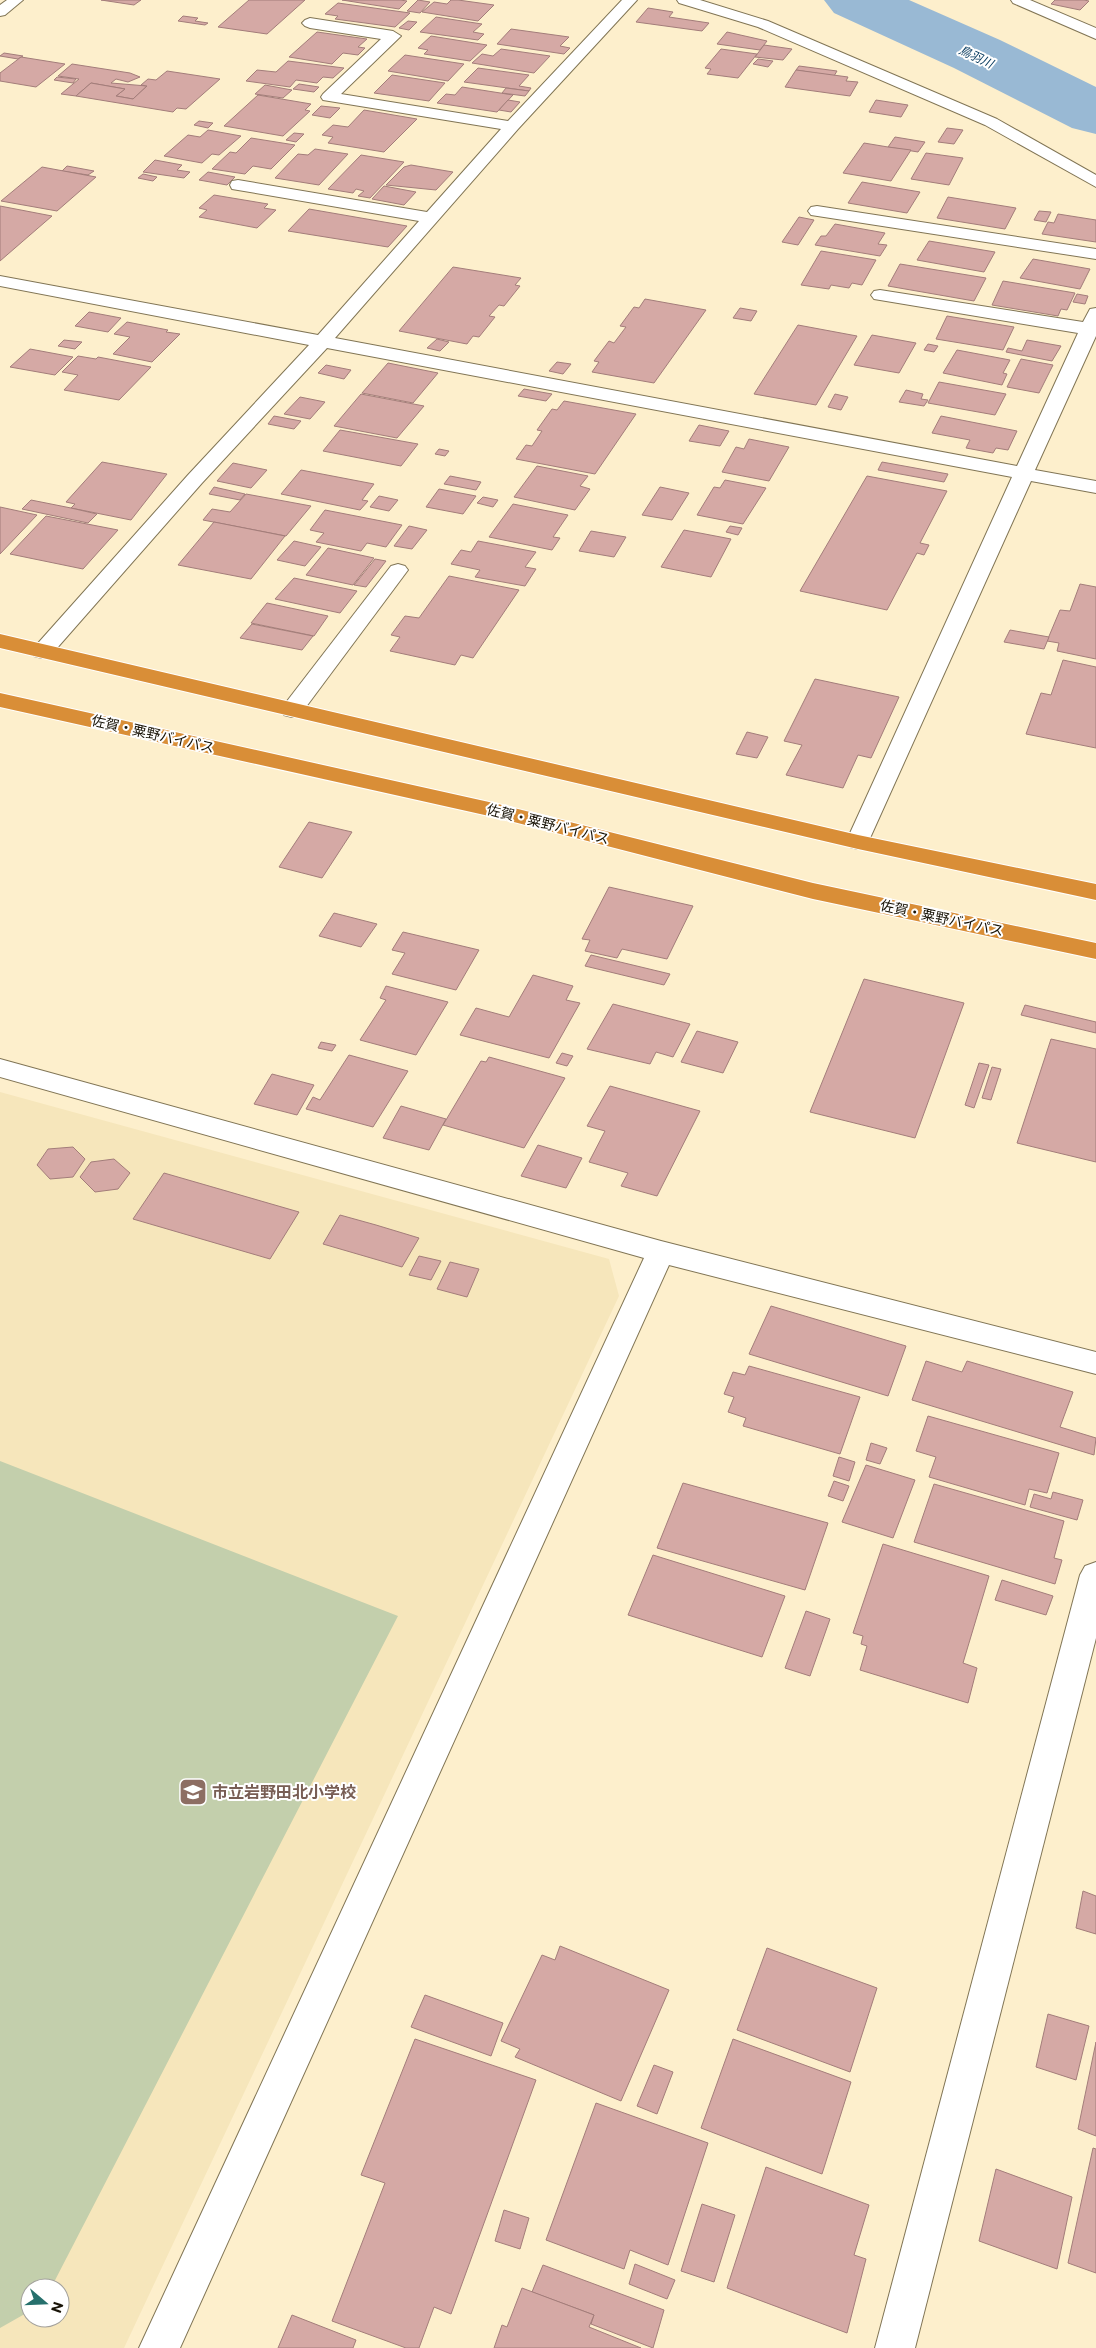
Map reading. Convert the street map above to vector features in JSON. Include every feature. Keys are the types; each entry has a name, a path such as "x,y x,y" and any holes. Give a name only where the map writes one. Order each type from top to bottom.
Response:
{"highway":[{"path":"0,641 858,842 1096,892"},
{"name":"佐賀・粟野バイパス","path":"0,700 498,811 813,891 1096,951"}],"street":[{"path":"0,12 16,0"},
{"path":"42,651 195,478 322,342 512,126 630,0"},
{"path":"684,0 763,24 964,110 991,122 1096,182"},
{"path":"1018,0 1096,34"},
{"path":"310,24 393,36 329,97 512,126"},
{"path":"238,185 431,218"},
{"path":"818,210 1096,254"},
{"path":"0,280 1096,487"},
{"path":"858,842 1024,474 1094,324 880,295"},
{"path":"292,710 398,570"},
{"path":"0,1068 661,1252 1096,1362"},
{"path":"159,2348 661,1252"},
{"path":"895,2348 1096,1575"}],"shaded area":[{"name":"市立岩野田北小学校","path":"0,1092 609,1259 619,1296 124,2348 0,2348"}],"green space":[{"path":"0,1461 398,1616 56,2278 20,2278 20,2317 0,2328"}],"building":[{"path":"101,0 141,0 134,5"},
{"path":"249,0 305,0 267,34 218,27"},
{"path":"342,0 400,0 407,1 399,9"},
{"path":"418,0 430,2 420,13 407,11"},
{"path":"451,0 494,5 478,21 422,12 434,2 447,4"},
{"path":"1055,0 1089,1 1080,10 1051,4"},
{"path":"338,3 410,13 395,27 335,19 338,16 325,14"},
{"path":"648,8 673,12 669,17 709,23 702,31 636,22"},
{"path":"183,16 198,18 195,21 208,23 205,25 178,21"},
{"path":"436,17 482,24 473,32 484,34 478,40 420,32"},
{"path":"408,21 417,22 409,30 399,28"},
{"path":"511,29 569,37 560,46 570,48 564,54 497,44"},
{"path":"317,32 367,39 358,47 365,48 358,55 343,53 332,64 289,57"},
{"path":"727,32 767,41 760,50 717,44"},
{"path":"431,36 487,45 470,61 424,54 428,50 418,48"},
{"path":"764,45 792,49 783,60 755,57"},
{"path":"501,49 550,56 534,73 472,63 482,54 493,56"},
{"path":"721,49 757,54 738,78 707,74 711,69 705,68"},
{"path":"4,53 23,56 18,59 0,56"},
{"path":"405,55 464,64 448,81 388,71"},
{"path":"21,57 65,64 36,87 0,81 0,73"},
{"path":"758,59 773,61 768,67 753,64"},
{"path":"288,61 344,68 333,78 323,77 317,83 296,80 290,87 246,81 257,70 276,72"},
{"path":"72,64 130,73 140,77 128,82 116,79 111,83 147,86 133,99 116,96 125,89 91,83 76,96 61,94 79,79 58,76"},
{"path":"799,66 837,71 834,76 796,70"},
{"path":"478,68 529,75 519,86 531,88 529,91 464,82"},
{"path":"796,70 848,77 846,81 858,82 850,96 785,87"},
{"path":"167,71 220,79 186,109 177,108 173,112 76,96 91,83 125,89 116,96 133,99 147,86 141,85 148,79 156,80"},
{"path":"392,75 445,83 429,101 374,93"},
{"path":"57,77 76,79 73,83 54,80"},
{"path":"299,84 319,87 314,92 293,89"},
{"path":"265,85 292,90 283,98 255,94"},
{"path":"462,87 513,95 497,112 437,103 446,94 455,95"},
{"path":"506,88 529,91 525,96 502,93"},
{"path":"258,95 311,104 305,110 310,111 283,136 224,126"},
{"path":"508,100 520,102 511,112 499,110"},
{"path":"876,100 908,105 901,117 869,112"},
{"path":"321,106 340,108 330,118 312,115"},
{"path":"364,110 417,119 384,152 328,143 333,137 322,135 333,125 348,127"},
{"path":"199,121 213,123 208,128 194,125"},
{"path":"947,128 963,130 954,144 938,142"},
{"path":"208,130 241,136 219,155 212,154 202,163 164,156 188,135 200,137"},
{"path":"294,133 304,134 296,142 286,140"},
{"path":"895,137 925,142 918,152 888,147"},
{"path":"251,138 295,145 271,169 253,166 245,174 212,169 230,152 236,153"},
{"path":"864,143 911,150 891,181 843,173"},
{"path":"315,149 348,154 319,185 275,178 298,154 308,155"},
{"path":"926,153 963,158 949,185 911,179"},
{"path":"361,155 404,162 370,198 358,196 364,191 356,189 353,193 328,189"},
{"path":"155,160 182,165 177,170 190,172 184,178 143,172"},
{"path":"411,165 453,172 436,190 386,185 404,167"},
{"path":"67,166 94,171 88,175 62,171"},
{"path":"42,167 96,177 57,211 1,201"},
{"path":"208,172 235,177 227,185 199,180"},
{"path":"143,174 157,177 153,181 138,178"},
{"path":"862,182 920,192 907,213 848,203"},
{"path":"384,186 416,192 404,205 372,199"},
{"path":"214,195 268,204 264,208 276,210 257,228 199,217 207,210 199,208"},
{"path":"948,197 1016,208 1005,229 937,218"},
{"path":"0,206 52,216 0,261"},
{"path":"309,209 407,226 388,247 288,231"},
{"path":"1039,211 1051,212 1046,222 1034,220"},
{"path":"1058,214 1096,220 1096,242 1042,234 1048,222 1054,223"},
{"path":"799,217 814,220 798,245 782,242"},
{"path":"835,224 885,233 878,244 887,245 880,256 815,245 821,236 826,236"},
{"path":"929,241 995,252 984,272 917,260"},
{"path":"821,251 876,260 862,285 852,283 849,288 831,285 829,289 801,285"},
{"path":"1033,259 1090,269 1080,289 1020,278"},
{"path":"900,264 986,278 974,301 888,286"},
{"path":"453,267 521,278 515,285 520,286 504,306 499,305 489,316 495,317 479,337 473,336 467,344 399,331"},
{"path":"1003,281 1075,293 1067,310 1061,309 1058,316 992,305"},
{"path":"1077,294 1088,296 1085,304 1073,302"},
{"path":"645,299 706,310 654,383 592,372 599,362 594,361 609,341 614,343 626,327 620,326 634,307 639,308"},
{"path":"740,308 757,311 751,321 733,318"},
{"path":"89,312 121,318 108,332 75,326"},
{"path":"947,316 1014,327 1003,350 936,339"},
{"path":"127,322 180,334 152,362 113,354 130,337 114,334"},
{"path":"798,325 857,336 816,405 754,394"},
{"path":"872,335 916,343 899,373 854,365"},
{"path":"437,339 449,342 440,351 427,348"},
{"path":"64,340 82,342 75,349 58,346"},
{"path":"1027,340 1061,346 1052,361 1006,352 1008,348 1022,351"},
{"path":"928,344 938,346 934,352 924,350"},
{"path":"30,349 73,357 55,375 10,367"},
{"path":"957,350 1010,360 1003,373 1007,374 1002,385 943,373"},
{"path":"78,356 96,359 98,357 151,367 119,400 64,390 78,375 62,372"},
{"path":"1021,359 1053,365 1039,393 1007,387"},
{"path":"557,362 571,364 563,374 549,371"},
{"path":"388,363 438,373 413,403 362,393"},
{"path":"326,365 351,370 344,379 318,373"},
{"path":"939,382 1006,394 995,415 928,403"},
{"path":"524,389 552,394 546,401 518,396"},
{"path":"906,390 923,394 921,399 928,400 924,406 899,402"},
{"path":"361,394 424,406 397,438 334,426"},
{"path":"835,394 848,397 841,410 828,407"},
{"path":"300,397 325,402 310,419 284,414"},
{"path":"564,401 636,414 595,474 516,459 526,445 532,446 542,431 537,430 552,409 557,410"},
{"path":"274,416 301,421 294,429 268,424"},
{"path":"941,416 1017,431 1008,450 996,448 993,453 966,448 970,440 932,433"},
{"path":"699,425 729,431 720,446 689,441"},
{"path":"340,430 418,444 401,466 323,451"},
{"path":"749,439 789,447 769,481 722,472 736,447 744,449"},
{"path":"439,449 449,451 445,456 435,454"},
{"path":"102,462 167,474 131,520 71,508 75,504 66,502"},
{"path":"882,462 948,474 944,482 878,470"},
{"path":"233,463 267,470 251,488 217,481"},
{"path":"537,466 588,476 580,486 590,489 575,510 514,497"},
{"path":"301,470 374,484 362,500 368,501 360,510 281,494"},
{"path":"450,476 481,482 476,490 444,484"},
{"path":"867,476 947,491 920,543 929,545 924,555 917,553 887,610 800,591"},
{"path":"725,480 766,488 743,524 697,515 714,487 720,488"},
{"path":"214,487 245,494 240,500 209,494"},
{"path":"660,487 689,493 672,520 642,515"},
{"path":"439,489 476,496 463,514 426,507"},
{"path":"246,494 311,506 286,536 203,520 212,509 230,512"},
{"path":"379,496 398,500 389,511 370,507"},
{"path":"483,497 498,500 493,507 477,503"},
{"path":"31,500 97,514 88,523 22,509"},
{"path":"513,504 568,515 553,537 560,538 552,550 489,537"},
{"path":"0,507 37,515 0,554"},
{"path":"325,510 402,525 386,547 367,543 361,551 316,542 324,533 310,530"},
{"path":"46,516 118,530 83,569 10,554"},
{"path":"214,522 285,536 251,579 178,565"},
{"path":"409,526 427,530 412,549 394,546"},
{"path":"730,526 742,528 738,535 726,532"},
{"path":"684,530 731,539 711,577 661,567"},
{"path":"591,531 626,537 614,557 579,551"},
{"path":"294,541 321,547 305,566 277,560"},
{"path":"478,541 536,552 525,567 536,569 525,586 475,577 480,570 451,564 461,550 471,552"},
{"path":"328,548 374,558 353,585 306,575"},
{"path":"375,559 386,561 366,587 354,585"},
{"path":"449,576 519,590 473,658 461,655 455,665 390,651 400,637 391,635 405,616 419,618"},
{"path":"294,578 357,591 340,613 275,599"},
{"path":"1080,584 1096,587 1096,659 1057,651 1059,643 1047,641 1060,610 1070,611"},
{"path":"267,603 328,616 314,636 251,623"},
{"path":"252,624 313,636 302,650 240,638"},
{"path":"1010,630 1049,637 1044,649 1004,642"},
{"path":"1063,660 1096,667 1096,748 1026,734 1041,693 1051,695"},
{"path":"815,679 899,697 871,758 858,755 843,788 786,775 802,745 784,741"},
{"path":"747,732 768,737 757,758 736,754"},
{"path":"309,822 352,832 322,878 279,867"},
{"path":"609,887 693,906 667,959 622,949 617,958 585,951 590,940 582,939"},
{"path":"334,913 377,924 361,947 319,936"},
{"path":"403,932 479,950 456,990 392,974 405,953 392,950"},
{"path":"591,955 670,974 664,985 585,966"},
{"path":"533,975 573,986 566,1000 580,1003 549,1058 460,1035 476,1008 509,1017"},
{"path":"864,979 964,1003 915,1138 810,1112"},
{"path":"386,986 448,1002 416,1055 360,1040 386,1000 380,998"},
{"path":"613,1004 690,1024 673,1057 656,1052 650,1064 587,1049"},
{"path":"1025,1005 1096,1022 1096,1033 1021,1015"},
{"path":"697,1031 738,1042 723,1073 681,1062"},
{"path":"1051,1039 1096,1049 1096,1162 1017,1143"},
{"path":"321,1042 336,1045 332,1051 318,1048"},
{"path":"562,1053 573,1056 567,1066 556,1063"},
{"path":"349,1055 408,1071 373,1127 306,1109 313,1097 320,1100"},
{"path":"489,1057 565,1078 524,1148 443,1125 481,1061 486,1062"},
{"path":"979,1063 989,1065 974,1108 965,1105"},
{"path":"992,1067 1001,1069 991,1100 982,1098"},
{"path":"272,1074 314,1085 297,1115 254,1104"},
{"path":"610,1086 700,1111 657,1196 621,1186 628,1173 589,1162 605,1131 587,1126"},
{"path":"401,1106 446,1119 429,1150 383,1138"},
{"path":"538,1145 582,1158 566,1188 521,1176"},
{"path":"73,1147 85,1159 73,1177 50,1179 37,1165 48,1149"},
{"path":"114,1159 130,1173 118,1189 95,1192 80,1177 91,1162"},
{"path":"164,1173 299,1212 270,1259 133,1219"},
{"path":"340,1215 419,1238 402,1267 323,1244"},
{"path":"419,1256 441,1261 431,1280 409,1275"},
{"path":"450,1262 479,1269 467,1297 437,1289"},
{"path":"771,1306 906,1346 888,1396 749,1354"},
{"path":"926,1361 962,1372 967,1361 1073,1392 1060,1427 1096,1438 1094,1455 912,1400"},
{"path":"749,1366 860,1397 840,1454 743,1426 746,1418 728,1412 734,1397 724,1394 733,1372 745,1375"},
{"path":"928,1416 1059,1453 1047,1493 1029,1489 1025,1505 929,1477 936,1457 916,1451"},
{"path":"871,1443 887,1448 880,1464 866,1460"},
{"path":"839,1457 855,1462 849,1481 833,1476"},
{"path":"866,1465 915,1480 893,1538 842,1522"},
{"path":"834,1481 849,1486 843,1501 828,1496"},
{"path":"683,1483 828,1523 805,1590 657,1548"},
{"path":"934,1484 1064,1521 1054,1558 1062,1560 1055,1584 914,1542"},
{"path":"1053,1492 1083,1500 1077,1520 1030,1507 1034,1494 1051,1499"},
{"path":"883,1544 989,1576 963,1663 977,1668 968,1703 860,1670 867,1646 861,1644 863,1636 853,1633"},
{"path":"653,1555 785,1596 762,1657 628,1615"},
{"path":"1002,1580 1053,1596 1046,1615 995,1600"},
{"path":"806,1611 830,1619 810,1676 785,1668"},
{"path":"1083,1891 1096,1896 1096,1934 1076,1928"},
{"path":"560,1946 669,1990 621,2101 515,2057 520,2049 501,2041 542,1955 555,1960"},
{"path":"767,1948 877,1988 850,2072 737,2030"},
{"path":"425,1995 503,2023 491,2056 411,2027"},
{"path":"1048,2014 1089,2026 1076,2080 1036,2067"},
{"path":"415,2039 536,2080 451,2314 434,2307 419,2348 406,2348 332,2321 385,2183 361,2175"},
{"path":"733,2039 851,2082 822,2174 701,2128"},
{"path":"1096,2042 1096,2136 1078,2129"},
{"path":"654,2065 673,2072 657,2114 637,2106"},
{"path":"596,2103 708,2143 668,2265 630,2250 624,2269 546,2240"},
{"path":"1093,2148 1096,2149 1096,2273 1068,2263"},
{"path":"766,2167 869,2205 854,2255 866,2259 847,2333 727,2288"},
{"path":"996,2169 1072,2197 1057,2269 979,2241"},
{"path":"702,2204 735,2215 714,2282 681,2271"},
{"path":"504,2210 529,2218 520,2249 495,2241"},
{"path":"635,2264 675,2280 667,2299 629,2284"},
{"path":"543,2265 664,2310 653,2348 591,2324 594,2315 532,2292"},
{"path":"522,2288 594,2315 589,2327 641,2348 494,2348 502,2325 507,2327"},
{"path":"292,2315 356,2340 353,2348 278,2348"}],"waterway":[{"name":"鳥羽川","path":"856,0 977,54 1096,113"}],"place":[{"name":"市立岩野田北小学校","path":"193,1792"}]}
